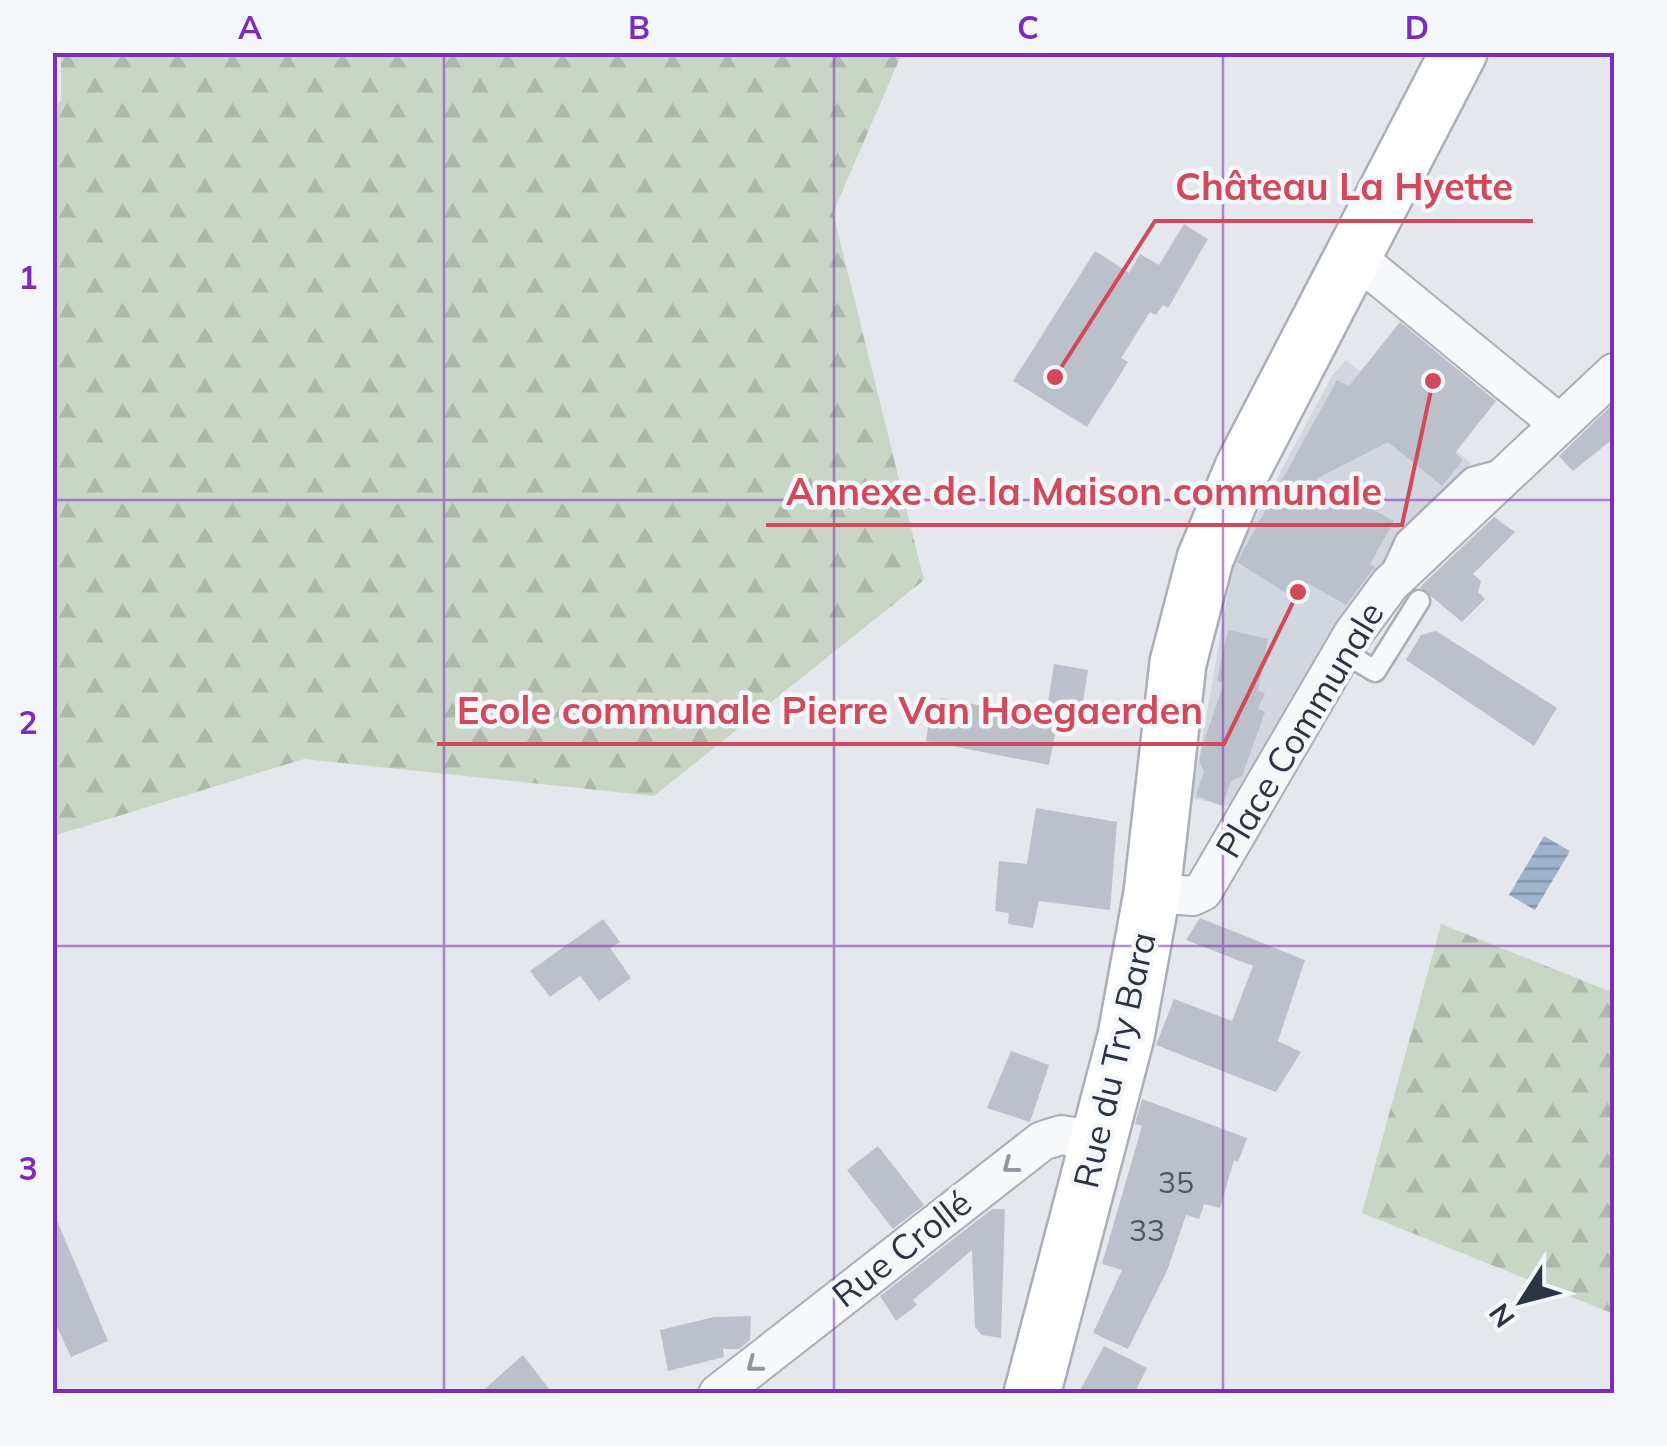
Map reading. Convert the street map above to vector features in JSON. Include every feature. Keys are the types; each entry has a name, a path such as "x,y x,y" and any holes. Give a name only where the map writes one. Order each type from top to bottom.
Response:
{"main road":[{"path":"1353,254 1459,52"},
{"name":"Rue du Try Bara","path":"1032,1394 1126,1036 1152,893 1168,720 1193,602 1223,514 1353,254"}],"street":[{"path":"1353,254 1558,422"},
{"name":"Place Communale","path":"1152,893 1193,896 1203,891 1343,652 1404,592 1509,468 1614,373"},
{"name":"Rue Crollé","path":"718,1394 1042,1141 1061,1135 1098,1141"}],"shaded area":[{"path":"1346,360 1471,463 1409,527 1382,565 1353,619 1233,807 1192,798 1234,558 1332,376"}],"green space":[{"path":"61,53 902,53 833,213 924,580 654,796 304,759 53,836 52,108 61,101"},
{"path":"1441,924 1614,993 1614,1314 1362,1213"}],"water":[{"path":"1544,836 1570,851 1535,910 1509,895"}],"building":[{"path":"1184,224 1208,239 1168,308 1163,305 1156,315 1150,312 1121,358 1128,362 1087,427 1013,381 1095,251 1129,273 1140,254 1159,265"},
{"path":"1400,322 1496,401 1455,453 1463,460 1442,486 1388,442 1316,479 1394,521 1370,564 1375,567 1346,605 1308,583 1297,600 1237,562 1337,380 1349,386"},
{"path":"1614,403 1614,438 1573,471 1559,456"},
{"path":"1494,517 1515,532 1473,574 1481,581 1478,592 1485,599 1462,622 1420,587"},
{"path":"1228,630 1268,639 1258,691 1265,693 1258,709 1265,712 1242,776 1231,781 1222,806 1196,796 1204,772 1199,761 1202,747 1224,683 1217,681"},
{"path":"1436,631 1557,708 1534,746 1406,660 1421,635"},
{"path":"1054,664 1088,670 1081,715 1047,709"},
{"path":"940,698 1058,720 1049,765 926,741 931,704 941,705"},
{"path":"1036,808 1117,822 1110,910 1039,901 1033,928 1008,924 1009,913 995,911 999,861 1027,864"},
{"path":"1200,918 1305,960 1278,1041 1301,1052 1276,1092 1156,1045 1174,999 1232,1021 1253,966 1186,940"},
{"path":"603,919 620,942 610,948 631,978 599,1001 580,976 550,997 530,971"},
{"path":"1011,1051 1049,1065 1030,1122 987,1108"},
{"path":"1142,1099 1247,1138 1238,1162 1234,1160 1220,1208 1204,1204 1199,1219 1186,1215 1167,1271 1128,1349 1093,1333 1122,1270 1102,1264 1142,1126 1135,1124"},
{"path":"878,1146 924,1205 893,1229 847,1170"},
{"path":"52,1209 108,1341 71,1357 52,1316"},
{"path":"992,1209 1005,1209 1001,1338 982,1335 975,1327 972,1250 913,1300 917,1305 896,1321 880,1296"},
{"path":"751,1316 750,1340 739,1349 723,1349 724,1357 668,1371 660,1330 714,1317"},
{"path":"1104,1346 1147,1368 1134,1394 1078,1394"},
{"path":"523,1355 553,1394 479,1394"}],"place":[{"name":"Château La Hyette","path":"1055,377"},
{"name":"Annexe de la Maison communale","path":"1433,381"},
{"name":"Ecole communale Pierre Van Hoegaerden","path":"1298,592"}]}
